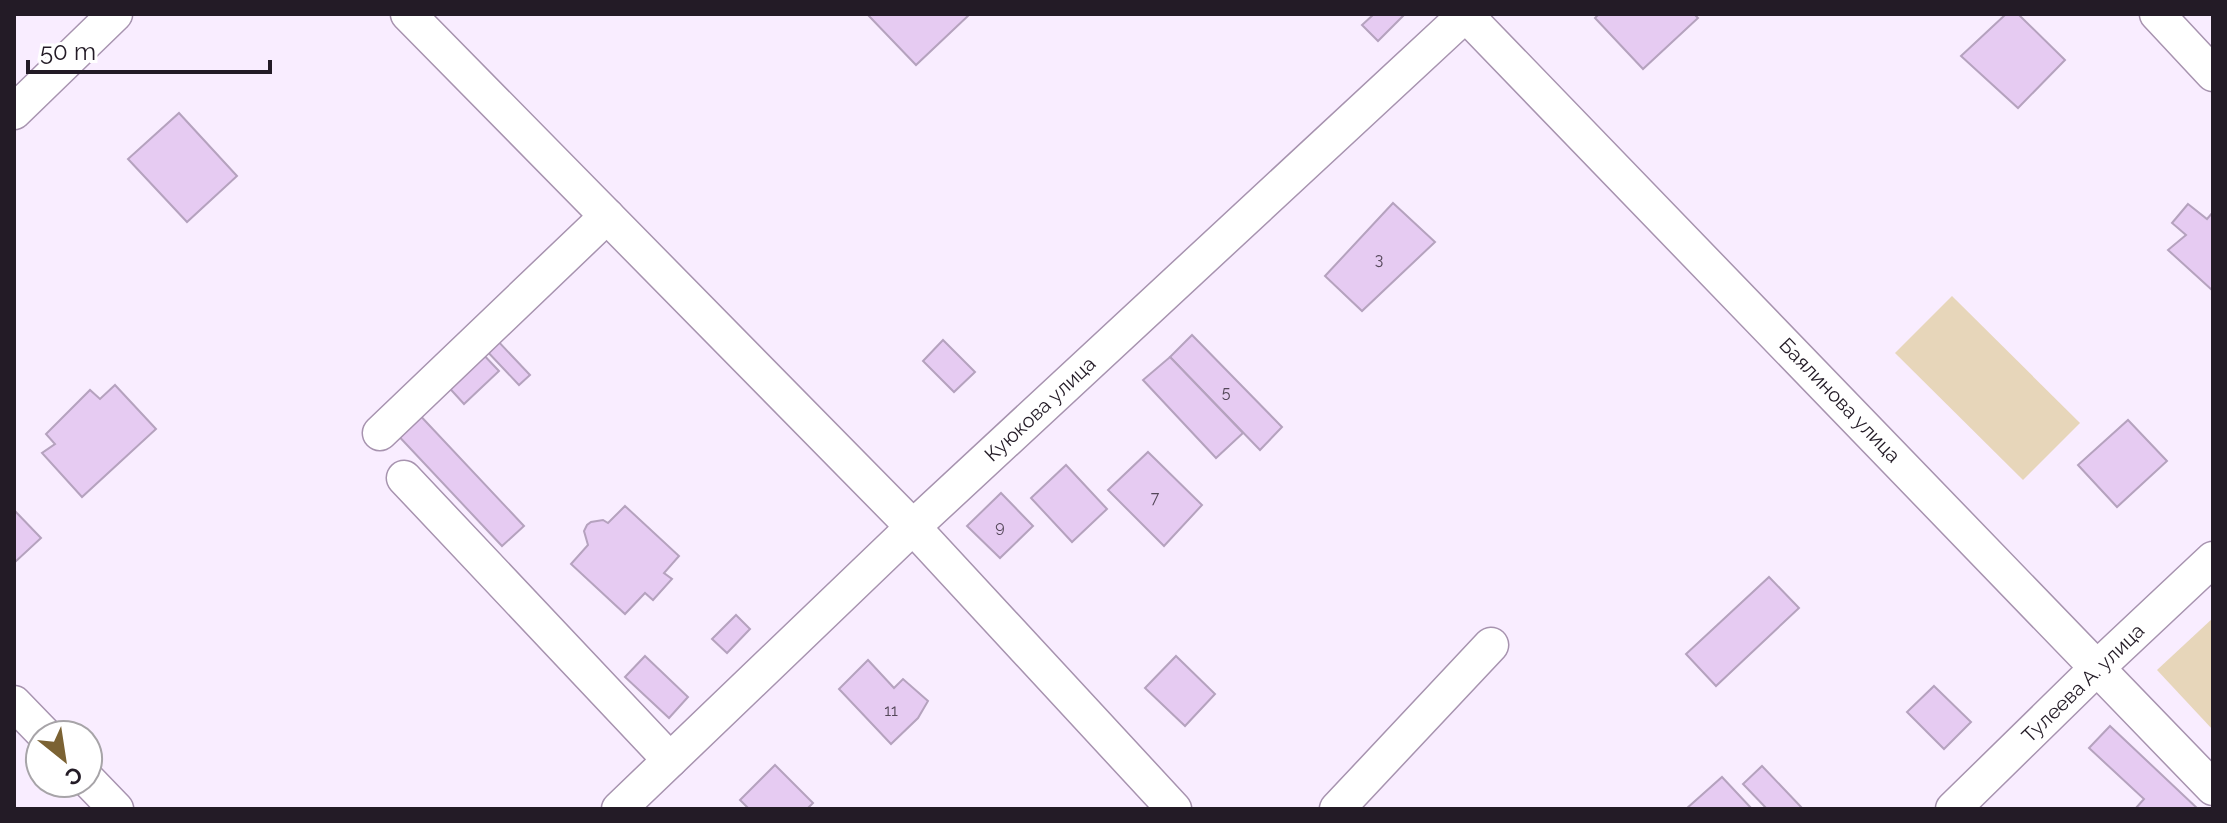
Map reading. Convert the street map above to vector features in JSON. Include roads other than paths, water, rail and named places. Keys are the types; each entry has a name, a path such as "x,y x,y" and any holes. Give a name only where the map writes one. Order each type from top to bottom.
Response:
{"street":[{"path":"14,112 115,14"},
{"path":"408,14 913,527 1174,809"},
{"name":"Куюкова улица","path":"619,809 913,527 1465,14"},
{"name":"Баялинова улица","path":"1465,14 2213,788"},
{"path":"2157,14 2213,74"},
{"path":"380,433 607,216"},
{"path":"404,478 670,760"},
{"name":"Тулеева А. улица","path":"1953,809 2213,559"},
{"path":"1337,809 1491,645"},
{"path":"14,703 30,719"}]}
